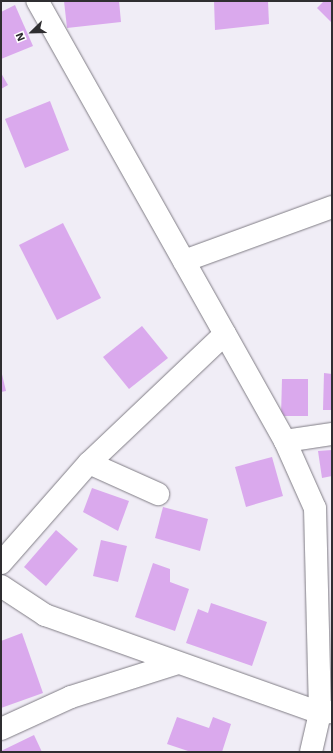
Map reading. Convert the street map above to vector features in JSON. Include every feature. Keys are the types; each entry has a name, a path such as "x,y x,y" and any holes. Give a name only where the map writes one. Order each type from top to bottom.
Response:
{"street":[{"path":"36,1 226,334 285,441 315,508 326,712 311,752"},
{"path":"184,261 332,207"},
{"path":"1,563 89,463 226,334"},
{"path":"285,441 332,434"},
{"path":"89,463 158,494"},
{"path":"1,586 45,615 178,663 326,712"},
{"path":"1,729 71,697 178,663"}],"building":[{"path":"64,1 119,1 121,22 67,28"},
{"path":"214,1 268,1 269,24 215,30"},
{"path":"324,1 332,1 332,23 317,8"},
{"path":"15,5 33,46 1,59 1,12"},
{"path":"1,73 8,85 1,89"},
{"path":"50,101 69,150 25,168 5,119"},
{"path":"63,223 101,298 57,320 19,245"},
{"path":"142,326 168,358 129,389 103,357"},
{"path":"1,370 6,391 1,392"},
{"path":"324,373 332,374 332,410 323,410"},
{"path":"282,379 308,379 308,416 281,416"},
{"path":"332,450 332,476 322,478 318,451"},
{"path":"272,457 283,496 246,507 235,467"},
{"path":"92,488 129,501 118,531 83,512"},
{"path":"163,507 208,519 200,551 155,538"},
{"path":"56,530 78,549 46,586 24,567"},
{"path":"101,540 127,546 118,582 93,576"},
{"path":"153,563 170,569 170,582 189,589 175,631 135,617"},
{"path":"211,603 267,622 252,666 186,643 198,609 208,613"},
{"path":"22,633 43,693 1,708 1,641"},
{"path":"177,717 209,728 213,717 231,724 222,752 191,752 167,744"},
{"path":"34,735 42,752 1,752 1,751"}]}
